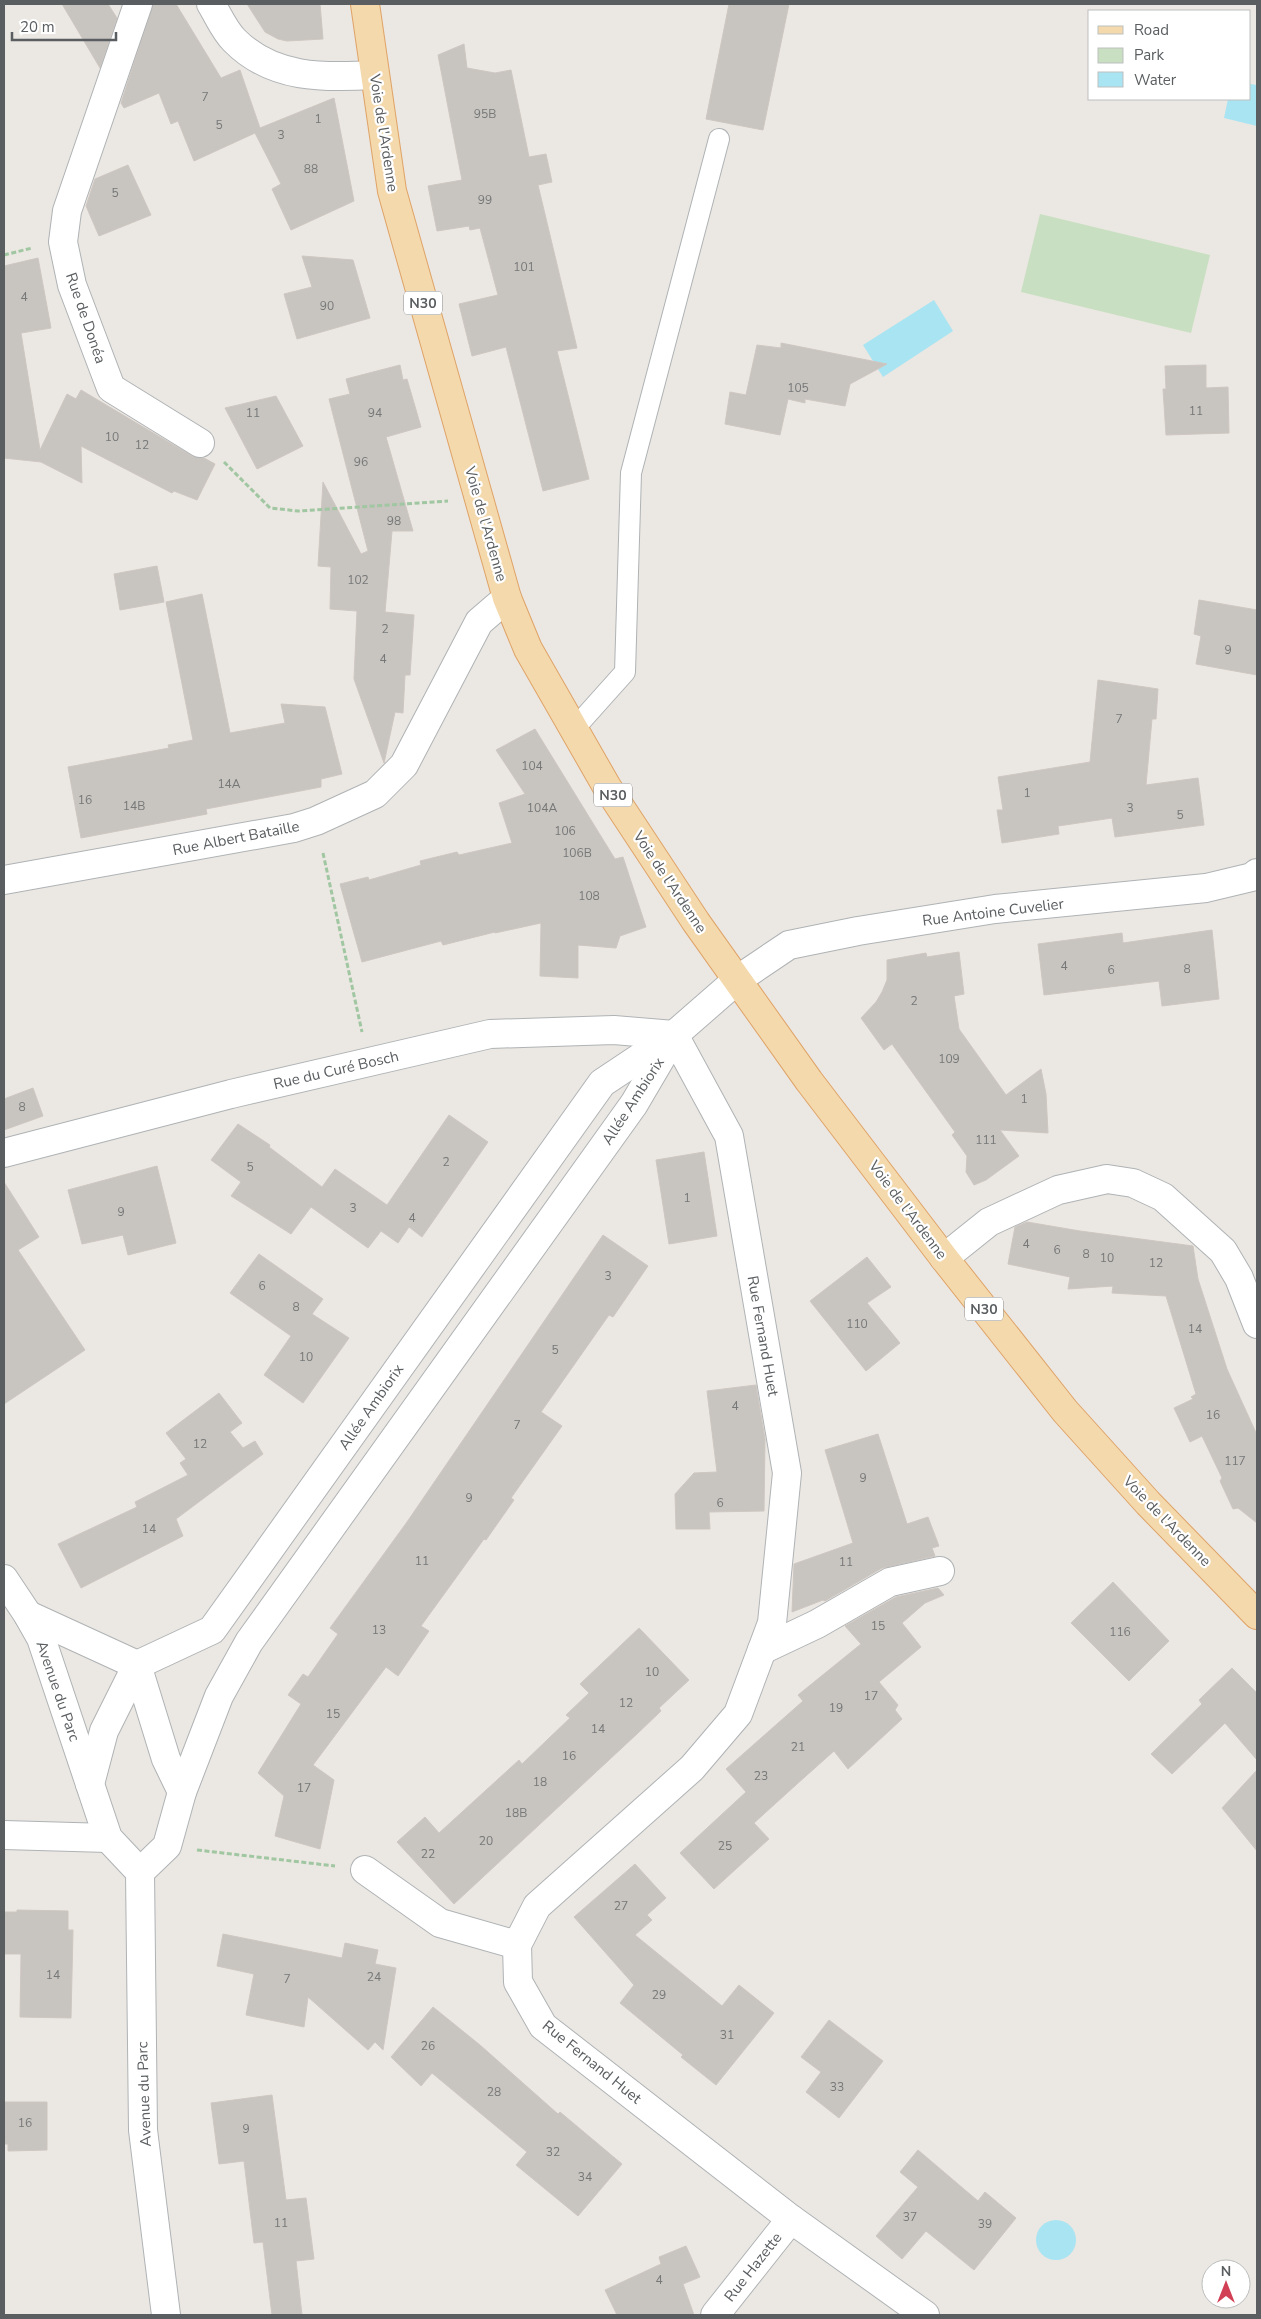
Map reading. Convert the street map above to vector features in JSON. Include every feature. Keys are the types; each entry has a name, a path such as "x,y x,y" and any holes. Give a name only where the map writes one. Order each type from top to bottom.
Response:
{"main road":[{"name":"Voie de l'Ardenne","path":"365,4 392,191 507,598 528,649 607,787 737,980 809,1080 944,1258 1065,1411 1148,1502 1257,1615"}],"street":[{"name":"Rue de Donéa","path":"138,4 68,211 63,242 72,285 111,388 200,443"},
{"path":"211,4 233,39 269,66 329,78 374,75"},
{"name":"Rue Albert Bataille","path":"4,880 294,828 316,821 374,794 404,766 479,622 507,598"},
{"name":"Rue Antoine Cuvelier","path":"737,980 789,945 832,936 994,909 1206,888 1252,877 1257,873"},
{"name":"Allée Ambiorix","path":"137,1665 212,1630 602,1083 674,1035 737,980"},
{"name":"Rue du Curé Bosch","path":"4,1154 231,1094 490,1034 614,1030 674,1035"},
{"name":"Allée Ambiorix","path":"182,1792 219,1696 249,1642 634,1104 674,1035"},
{"name":"Rue Fernand Huet","path":"674,1035 729,1136 787,1473 772,1623 738,1714 692,1768 537,1906 517,1945 518,1982 543,2026 791,2220 925,2315"},
{"path":"944,1258 989,1222 1058,1190 1107,1179 1133,1183 1162,1197 1223,1251 1239,1278 1257,1324"},
{"path":"762,1650 817,1624 890,1582 940,1571"},
{"name":"Avenue du Parc","path":"4,1579 41,1638 108,1838 140,1872 143,2130 166,2315"},
{"name":"Avenue du Parc","path":"28,1615 137,1665"},
{"path":"90,1784 104,1731 137,1665"},
{"path":"137,1665 166,1760 182,1792 167,1846 140,1872"},
{"path":"4,1835 108,1838"},
{"path":"365,1870 440,1923 517,1945"},
{"name":"Rue Hazette","path":"715,2315 791,2220"}],"lane":[{"path":"574,729 625,672 631,473 718,139"}],"path":[{"path":"4,254 22,250"},
{"path":"200,443 214,452 270,508 298,511 479,500"},
{"path":"325,861 369,1062"},
{"path":"167,1846 365,1870"}],"green space":[{"path":"1040,214 1210,255 1191,333 1021,292"}],"water":[{"path":"1251,84 1257,85 1257,126 1224,118 1228,100 1251,100"},
{"path":"934,300 953,331 883,377 863,345"},
{"path":"1060,2220 1067,2223 1073,2229 1076,2240 1075,2248 1067,2257 1060,2260 1052,2260 1045,2257 1037,2248 1036,2236 1039,2229 1048,2221"}],"building":[{"path":"62,4 108,4 117,18 100,68"},
{"path":"153,4 176,4 221,78 240,70 260,128 334,98 354,201 291,230 272,189 281,184 255,133 194,161 178,121 171,124 159,93 124,108 121,103"},
{"path":"247,4 320,4 323,39 287,41 278,39 265,32"},
{"path":"729,4 789,4 763,130 706,119"},
{"path":"464,44 467,68 495,73 511,70 529,157 546,154 552,182 538,185 577,348 557,351 589,479 543,491 506,347 472,356 459,304 498,295 480,228 470,230 469,226 437,231 428,186 462,180 438,55"},
{"path":"128,165 151,215 99,236 86,206 95,179"},
{"path":"302,256 353,260 370,318 297,339 284,294 312,287"},
{"path":"38,258 51,328 21,333 40,450 67,394 76,399 81,390 192,456 204,458 215,464 197,500 174,491 172,493 81,446 82,483 41,462 4,458 4,266"},
{"path":"781,343 887,364 850,384 845,406 805,399 805,403 788,399 780,435 725,424 730,392 746,395 757,345 781,348"},
{"path":"400,365 403,380 407,379 421,427 386,437 413,531 392,531 385,612 414,615 410,675 405,675 403,713 395,712 384,763 354,679 357,611 330,609 331,567 318,566 323,482 361,554 368,551 329,399 350,394 346,379"},
{"path":"1206,365 1206,388 1228,387 1229,433 1166,435 1163,389 1166,389 1165,366"},
{"path":"276,396 303,446 257,469 225,408"},
{"path":"157,566 164,602 120,610 114,574"},
{"path":"202,594 230,733 285,723 281,704 325,707 342,774 321,779 321,787 206,809 207,814 81,838 68,767 169,748 168,745 193,740 166,602"},
{"path":"1199,600 1257,610 1257,675 1196,664 1201,636 1194,634"},
{"path":"1098,680 1158,689 1156,719 1152,719 1146,785 1198,778 1204,825 1115,837 1112,818 1058,826 1059,834 1002,843 997,810 1003,810 998,777 1090,762"},
{"path":"535,729 615,859 623,857 646,927 620,936 616,948 578,945 578,978 540,976 541,923 443,945 441,941 362,962 340,884 368,877 369,880 421,865 420,861 457,852 459,855 512,843 499,803 525,794 496,750"},
{"path":"1212,930 1219,999 1162,1006 1159,981 1044,995 1038,944 1122,933 1123,943"},
{"path":"959,952 964,994 954,996 959,1029 1006,1095 1041,1069 1046,1094 1048,1133 1000,1130 1019,1156 986,1180 974,1185 966,1172 967,1156 952,1135 955,1132 892,1044 884,1050 861,1018 876,1002 882,992 887,980 887,960 926,953 927,957"},
{"path":"33,1088 43,1116 4,1130 4,1099"},
{"path":"449,1115 488,1142 422,1237 409,1227 398,1243 381,1231 368,1248 311,1207 291,1234 231,1196 241,1182 211,1160 238,1124 270,1145 269,1147 322,1187 335,1169 387,1205"},
{"path":"704,1152 717,1236 669,1244 656,1160"},
{"path":"157,1166 176,1243 128,1255 123,1235 82,1244 68,1190"},
{"path":"4,1182 39,1237 18,1250 85,1350 4,1404"},
{"path":"1027,1222 1193,1246 1198,1279 1227,1369 1257,1435 1257,1523 1238,1508 1233,1509 1220,1481 1222,1478 1202,1436 1190,1442 1174,1408 1193,1399 1191,1397 1196,1394 1166,1296 1112,1293 1113,1286 1068,1289 1070,1277 1008,1264 1015,1227"},
{"path":"603,1235 648,1266 613,1317 609,1315 541,1412 562,1426 511,1498 514,1500 486,1540 484,1539 421,1626 429,1631 398,1676 386,1667 313,1765 334,1780 320,1849 275,1836 284,1796 258,1773 301,1704 288,1695 303,1674 308,1677 338,1634 330,1628 407,1522"},
{"path":"259,1254 323,1299 312,1314 349,1338 303,1403 264,1375 291,1336 230,1293"},
{"path":"867,1257 891,1287 867,1303 900,1343 866,1371 810,1301"},
{"path":"756,1385 765,1439 764,1511 709,1512 710,1529 676,1529 675,1494 694,1473 717,1472 707,1391"},
{"path":"219,1393 242,1423 230,1432 243,1448 255,1441 263,1454 176,1519 183,1536 81,1588 58,1544 137,1507 135,1502 188,1475 180,1463 186,1459 166,1433"},
{"path":"878,1434 907,1524 928,1517 939,1546 932,1548 935,1556 882,1568 825,1601 823,1600 792,1612 794,1564 853,1543 825,1450"},
{"path":"1113,1582 1169,1641 1129,1681 1071,1623"},
{"path":"938,1588 944,1595 925,1603 902,1623 921,1647 879,1682 898,1705 895,1710 902,1719 848,1769 834,1751 797,1784 754,1823 769,1839 714,1889 680,1853 746,1792 726,1769 803,1701 798,1695 861,1644 845,1626 896,1597"},
{"path":"639,1628 689,1680 659,1708 661,1711 637,1734 454,1904 397,1842 425,1817 439,1833 519,1760 522,1764 570,1718 566,1715 589,1693 580,1684"},
{"path":"1232,1668 1257,1693 1257,1760 1225,1723 1172,1774 1151,1754 1202,1704 1199,1700"},
{"path":"1257,1770 1257,1851 1222,1808"},
{"path":"635,1864 666,1898 647,1915 652,1920 635,1935 722,2006 739,1985 774,2013 716,2085 620,2003 634,1985 574,1917"},
{"path":"17,1910 68,1911 68,1930 73,1930 71,2018 20,2017 21,1954 4,1954 4,1912 17,1912"},
{"path":"223,1934 342,1958 345,1943 378,1950 375,1964 396,1968 383,2050 375,2042 368,2050 308,1997 304,2027 246,2015 254,1974 217,1966"},
{"path":"433,2007 480,2045 558,2114 560,2112 622,2164 578,2216 516,2165 527,2152 432,2073 421,2086 391,2057"},
{"path":"829,2020 883,2061 839,2118 806,2092 821,2072 801,2057"},
{"path":"272,2095 286,2200 306,2198 314,2259 296,2261 302,2315 272,2315 263,2242 254,2243 244,2161 219,2164 211,2103"},
{"path":"4,2102 47,2102 47,2150 8,2151 8,2144 4,2144"},
{"path":"918,2150 978,2201 985,2192 1016,2218 974,2270 926,2231 902,2259 876,2236 918,2187 900,2172"},
{"path":"686,2246 700,2277 683,2284 694,2315 617,2315 605,2290 661,2264 659,2257"}]}
